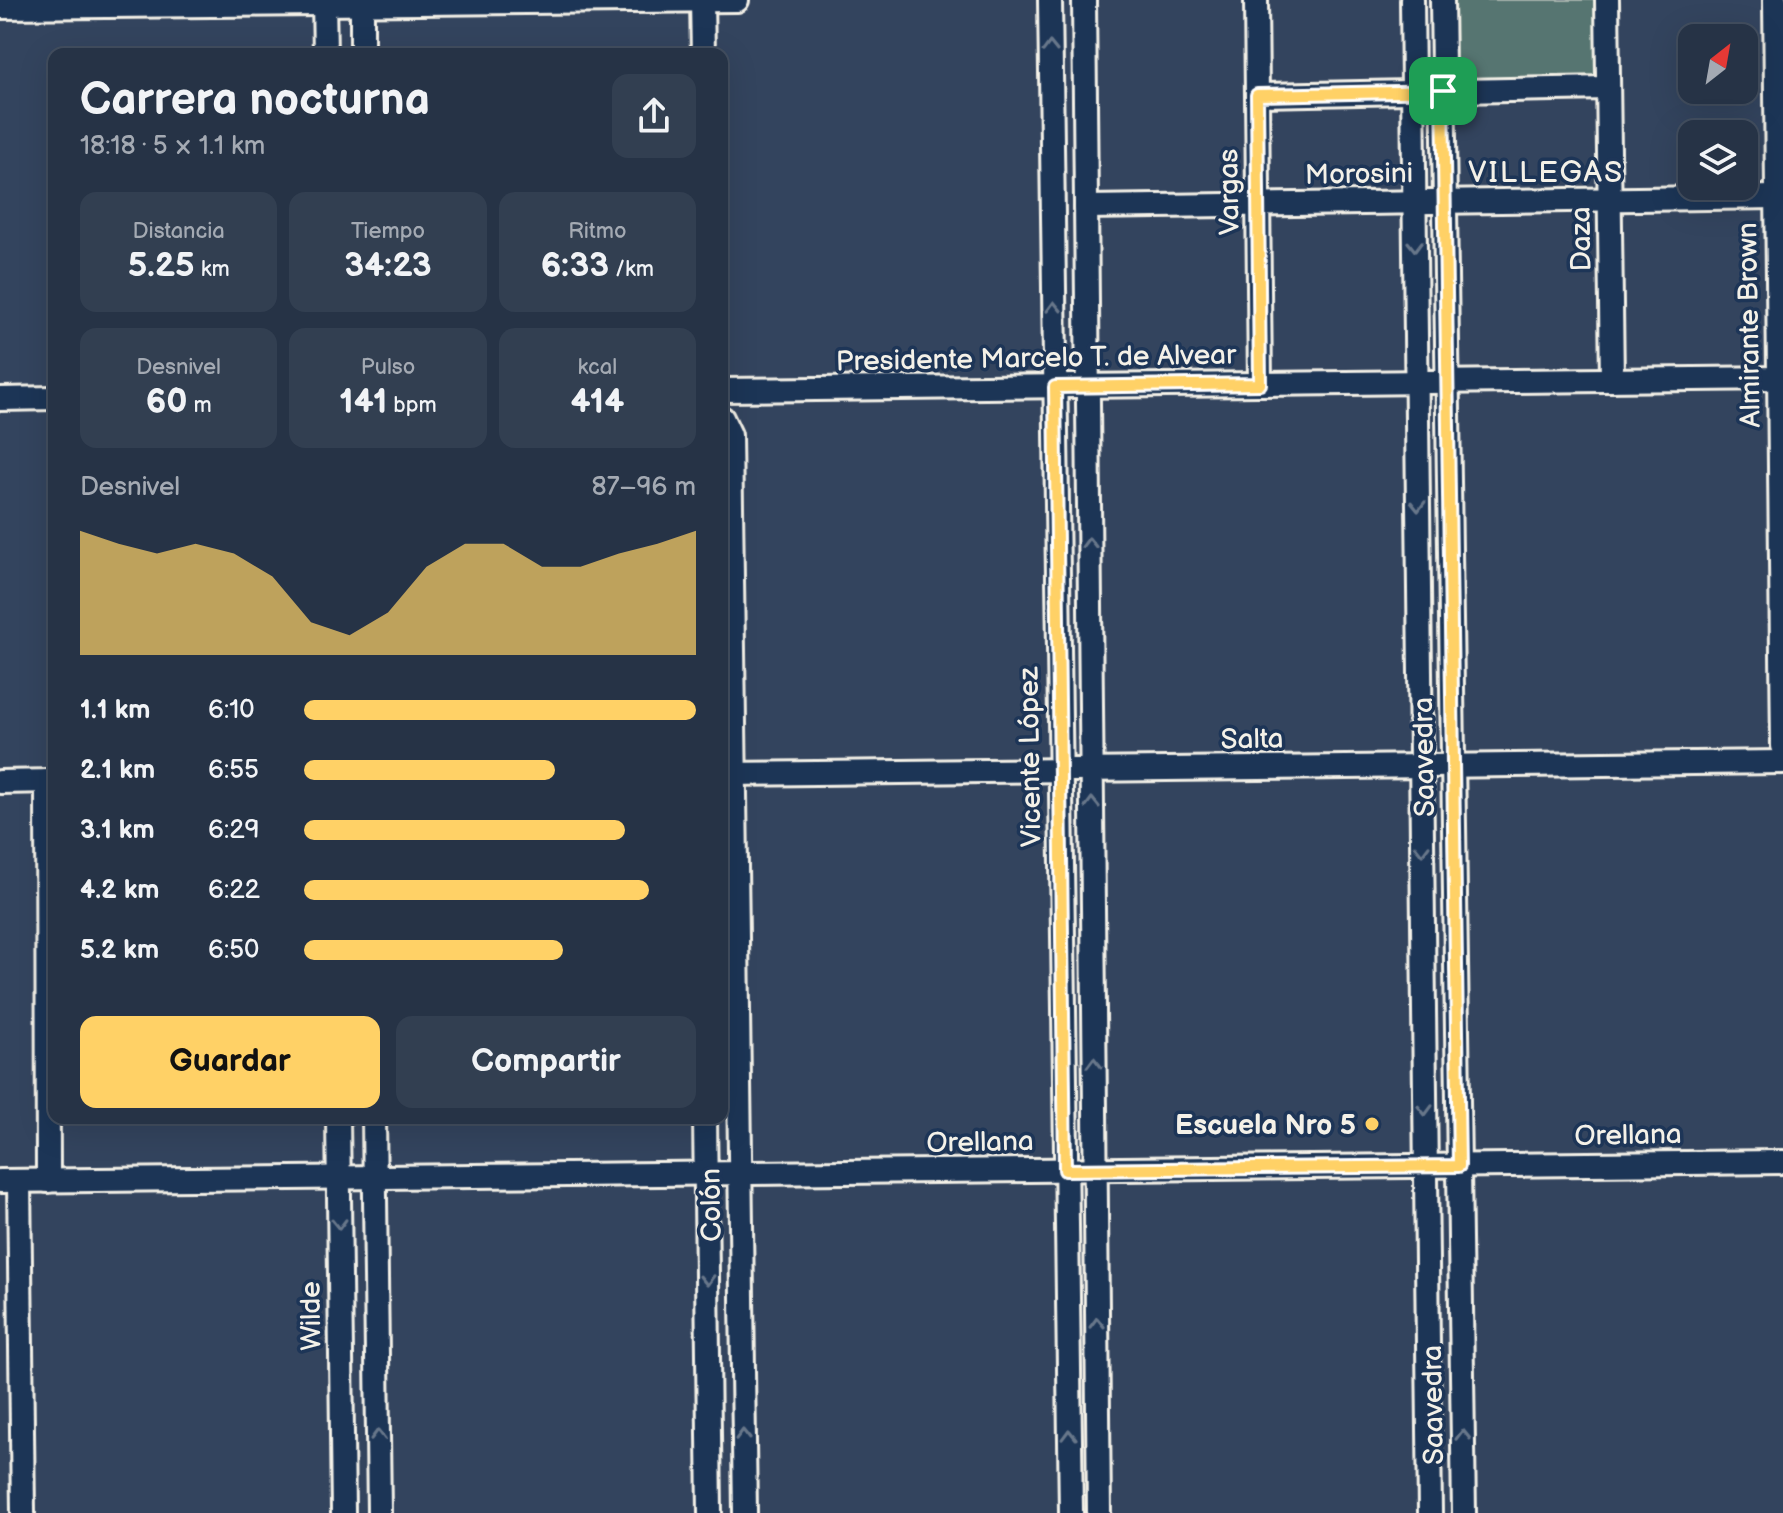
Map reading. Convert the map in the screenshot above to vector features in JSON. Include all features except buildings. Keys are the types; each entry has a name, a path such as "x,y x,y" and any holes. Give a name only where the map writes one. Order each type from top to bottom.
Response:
{"street":[{"path":"702,0 703,48"},
{"path":"0,7 362,1 737,0"},
{"name":"Vicente López","path":"1050,0 1071,1513"},
{"path":"1084,0 1099,1513"},
{"name":"Vargas","path":"1256,0 1260,384"},
{"name":"Saavedra","path":"1412,0 1430,1513"},
{"name":"Saavedra","path":"1442,0 1464,1513"},
{"name":"Daza","path":"1607,0 1612,380"},
{"name":"Almirante Brown","path":"1775,0 1779,30 1777,197 1783,746"},
{"path":"362,1 362,48"},
{"path":"324,2 325,48"},
{"path":"1257,95 1608,88"},
{"name":"Morosini","path":"1086,207 1777,197"},
{"name":"Presidente Marcelo T. de Alvear","path":"728,390 1781,378"},
{"path":"0,399 48,398"},
{"name":"Colón","path":"728,431 728,774 740,1173 745,1513"},
{"name":"Salta","path":"728,774 1783,762"},
{"path":"0,782 48,781"},
{"path":"48,1124 48,1181"},
{"name":"Wilde","path":"338,1124 343,1513"},
{"path":"374,1124 379,1513"},
{"name":"Colón","path":"705,1124 710,1513"},
{"name":"Orellana","path":"10,1181 1783,1162"},
{"path":"10,1181 23,1513"}],"green space":[{"path":"1451,0 1596,0 1597,79 1452,80"}],"place":[{"name":"Escuela Nro 5","path":"1372,1124"}],"district":[{"name":"VILLEGAS","path":"1546,172"}],"route":[{"path":"1443,91 1459,1166 1065,1170 1055,387 1260,384 1257,95 1443,91"}]}
